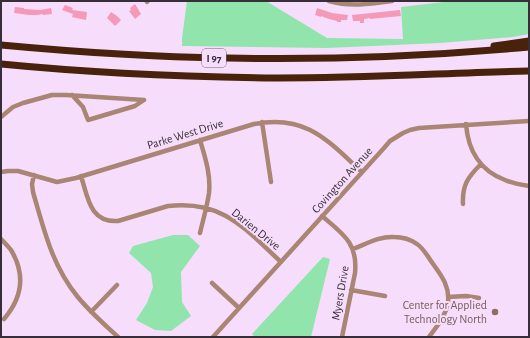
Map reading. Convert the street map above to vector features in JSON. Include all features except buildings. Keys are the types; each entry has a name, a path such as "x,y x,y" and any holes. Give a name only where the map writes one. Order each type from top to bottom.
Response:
{"highway":[{"path":"427,55 529,41"},
{"name":"I 97","path":"1,45 112,54 227,58 336,58 427,55 529,47"},
{"name":"I 97","path":"1,64 111,73 280,78 427,74 529,67"},
{"path":"427,74 529,71"}],"street":[{"path":"329,1 354,5 392,1"},
{"path":"1,117 3,111 23,103 52,95 72,95 144,100 135,106 88,120 83,107 72,95"},
{"name":"Parke West Drive","path":"1,172 8,170 18,171 57,182 82,176 254,124 272,121 290,123 308,128 325,138 362,172"},
{"name":"Covington Avenue","path":"214,337 390,141 402,133 419,128 529,121"},
{"path":"262,122 271,182"},
{"path":"466,124 469,142 473,153 487,170 499,178 529,186"},
{"path":"200,140 206,162 209,182 209,192 200,233"},
{"path":"462,204 462,195 466,181 481,164"},
{"path":"34,175 32,184 33,192 53,256 63,276 91,312 118,337"},
{"name":"Darien Drive","path":"82,176 92,210 96,215 105,220 112,222 118,221 168,206 191,206 206,208 220,213 236,222 281,262"},
{"name":"Myers Drive","path":"322,216 350,243 353,249 356,264 342,337"},
{"path":"353,249 387,237 401,237 410,240 423,249 441,274 448,289 446,311 443,318 429,337"},
{"path":"1,239 10,249 17,262 20,273 19,293 15,304 4,319"},
{"path":"212,283 239,308"},
{"path":"91,312 117,285"},
{"path":"351,290 385,296"},
{"path":"448,296 479,298"}],"green space":[{"path":"187,1 266,1 327,38 403,39 401,7 452,1 529,1 529,34 513,37 440,43 327,48 182,46"},
{"path":"173,235 188,235 200,246 181,272 182,302 191,316 171,331 155,330 136,320 147,303 153,287 151,273 129,253 133,246"},
{"path":"323,257 330,259 311,337 255,337 252,334"}],"place":[{"name":"Center for Applied Technology North","path":"495,312"}]}
